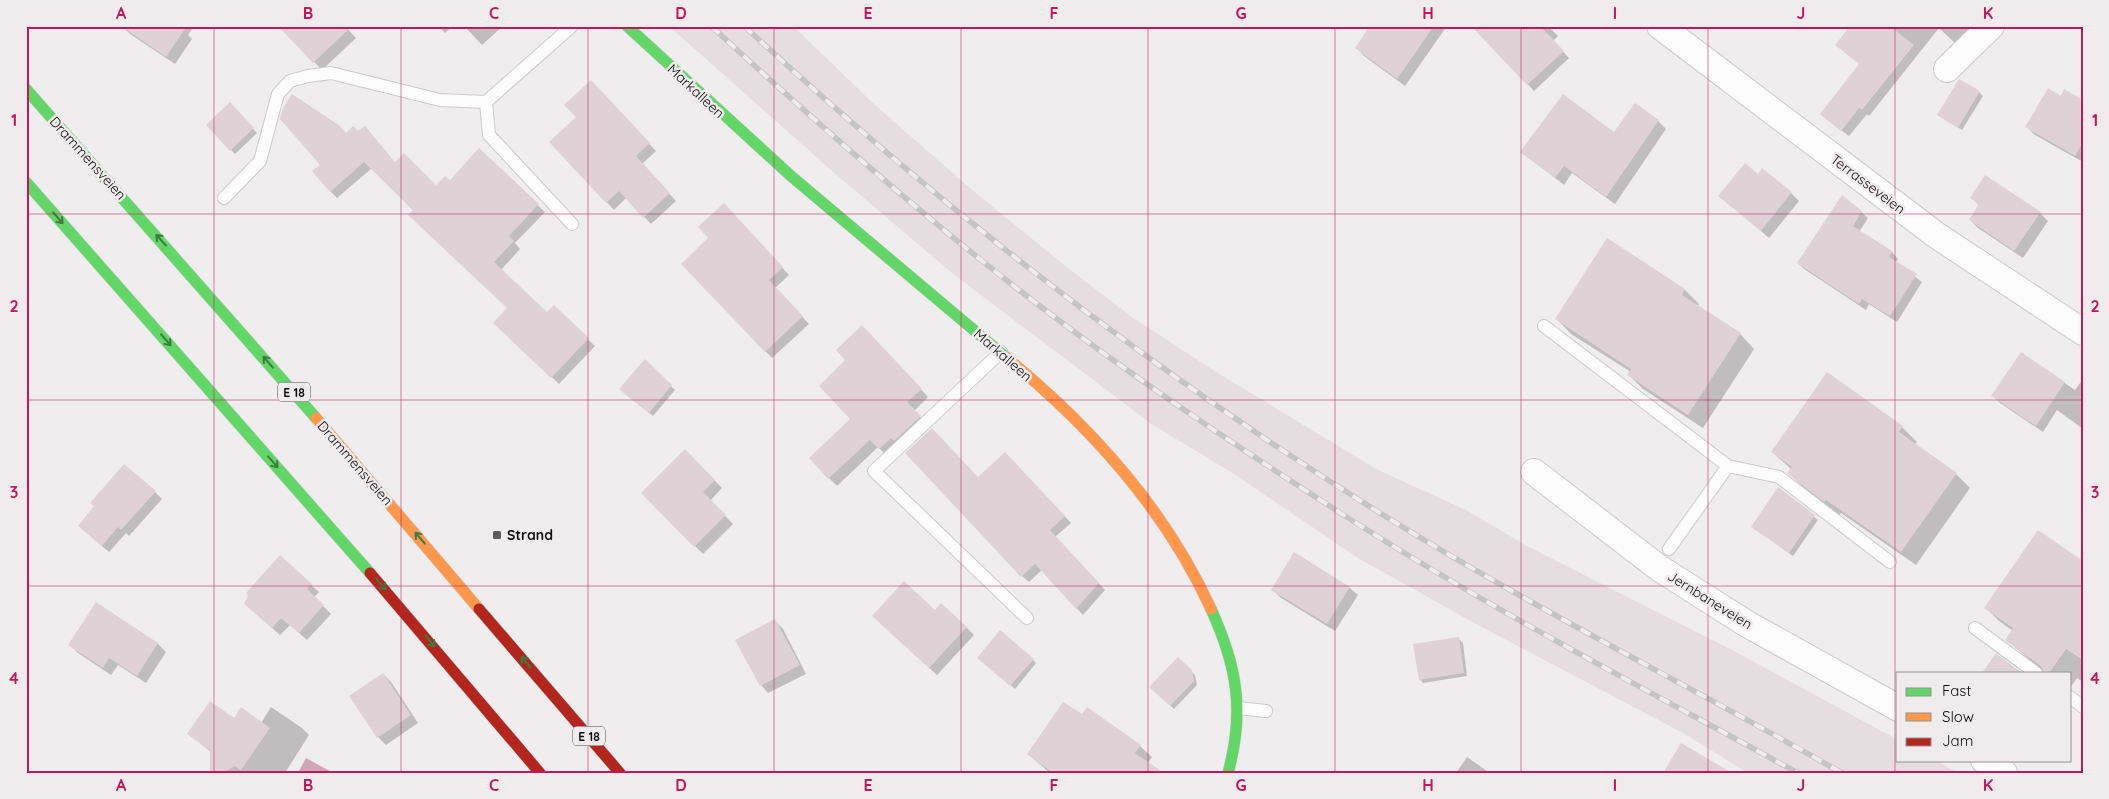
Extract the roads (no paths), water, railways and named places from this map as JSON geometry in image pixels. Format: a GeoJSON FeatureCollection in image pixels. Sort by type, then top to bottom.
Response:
{"type":"FeatureCollection","features":[{"type":"Feature","properties":{"kind":"main road","name":"Markalleen"},"geometry":{"type":"LineString","coordinates":[[627,26],[699,95],[795,180],[1001,352],[1073,416],[1103,448],[1156,514],[1194,576],[1222,633],[1232,662],[1238,708],[1237,736],[1228,773]]}},
{"type":"Feature","properties":{"kind":"main road","name":"Drammensveien"},"geometry":{"type":"LineString","coordinates":[[26,89],[246,337],[620,773]]}},
{"type":"Feature","properties":{"kind":"main road"},"geometry":{"type":"LineString","coordinates":[[26,182],[392,596],[540,773]]}},
{"type":"Feature","properties":{"kind":"street","name":"Terrasseveien"},"geometry":{"type":"LineString","coordinates":[[1660,26],[1929,230],[2083,332]]}},
{"type":"Feature","properties":{"kind":"street"},"geometry":{"type":"LineString","coordinates":[[1947,69],[1991,26]]}},
{"type":"Feature","properties":{"kind":"street","name":"Jernbaneveien"},"geometry":{"type":"LineString","coordinates":[[1534,472],[1659,568],[1747,624],[1896,707]]}},
{"type":"Feature","properties":{"kind":"street"},"geometry":{"type":"LineString","coordinates":[[1987,762],[2004,773]]}},
{"type":"Feature","properties":{"kind":"lane"},"geometry":{"type":"LineString","coordinates":[[224,198],[260,161],[278,94],[290,81],[331,73],[440,100],[486,102],[572,26]]}},
{"type":"Feature","properties":{"kind":"lane"},"geometry":{"type":"LineString","coordinates":[[486,102],[489,135],[572,224]]}},
{"type":"Feature","properties":{"kind":"lane"},"geometry":{"type":"LineString","coordinates":[[1544,326],[1728,466],[1779,477],[1890,562]]}},
{"type":"Feature","properties":{"kind":"lane"},"geometry":{"type":"LineString","coordinates":[[1001,352],[874,472],[1027,618]]}},
{"type":"Feature","properties":{"kind":"lane"},"geometry":{"type":"LineString","coordinates":[[1669,549],[1728,466]]}},
{"type":"Feature","properties":{"kind":"lane"},"geometry":{"type":"LineString","coordinates":[[1975,628],[2035,672]]}},
{"type":"Feature","properties":{"kind":"lane"},"geometry":{"type":"LineString","coordinates":[[2072,699],[2083,707]]}},
{"type":"Feature","properties":{"kind":"lane"},"geometry":{"type":"LineString","coordinates":[[1238,708],[1266,711]]}},
{"type":"Feature","properties":{"kind":"railway"},"geometry":{"type":"LineString","coordinates":[[711,26],[862,161],[979,259],[1059,321],[1183,409],[1407,555],[1573,650],[1798,773]]}},
{"type":"Feature","properties":{"kind":"railway"},"geometry":{"type":"LineString","coordinates":[[744,26],[817,92],[966,218],[1121,338],[1201,395],[1364,503],[1482,574],[1842,773]]}},
{"type":"Feature","properties":{"kind":"place","name":"Strand"},"geometry":{"type":"Point","coordinates":[497,535]}}]}
